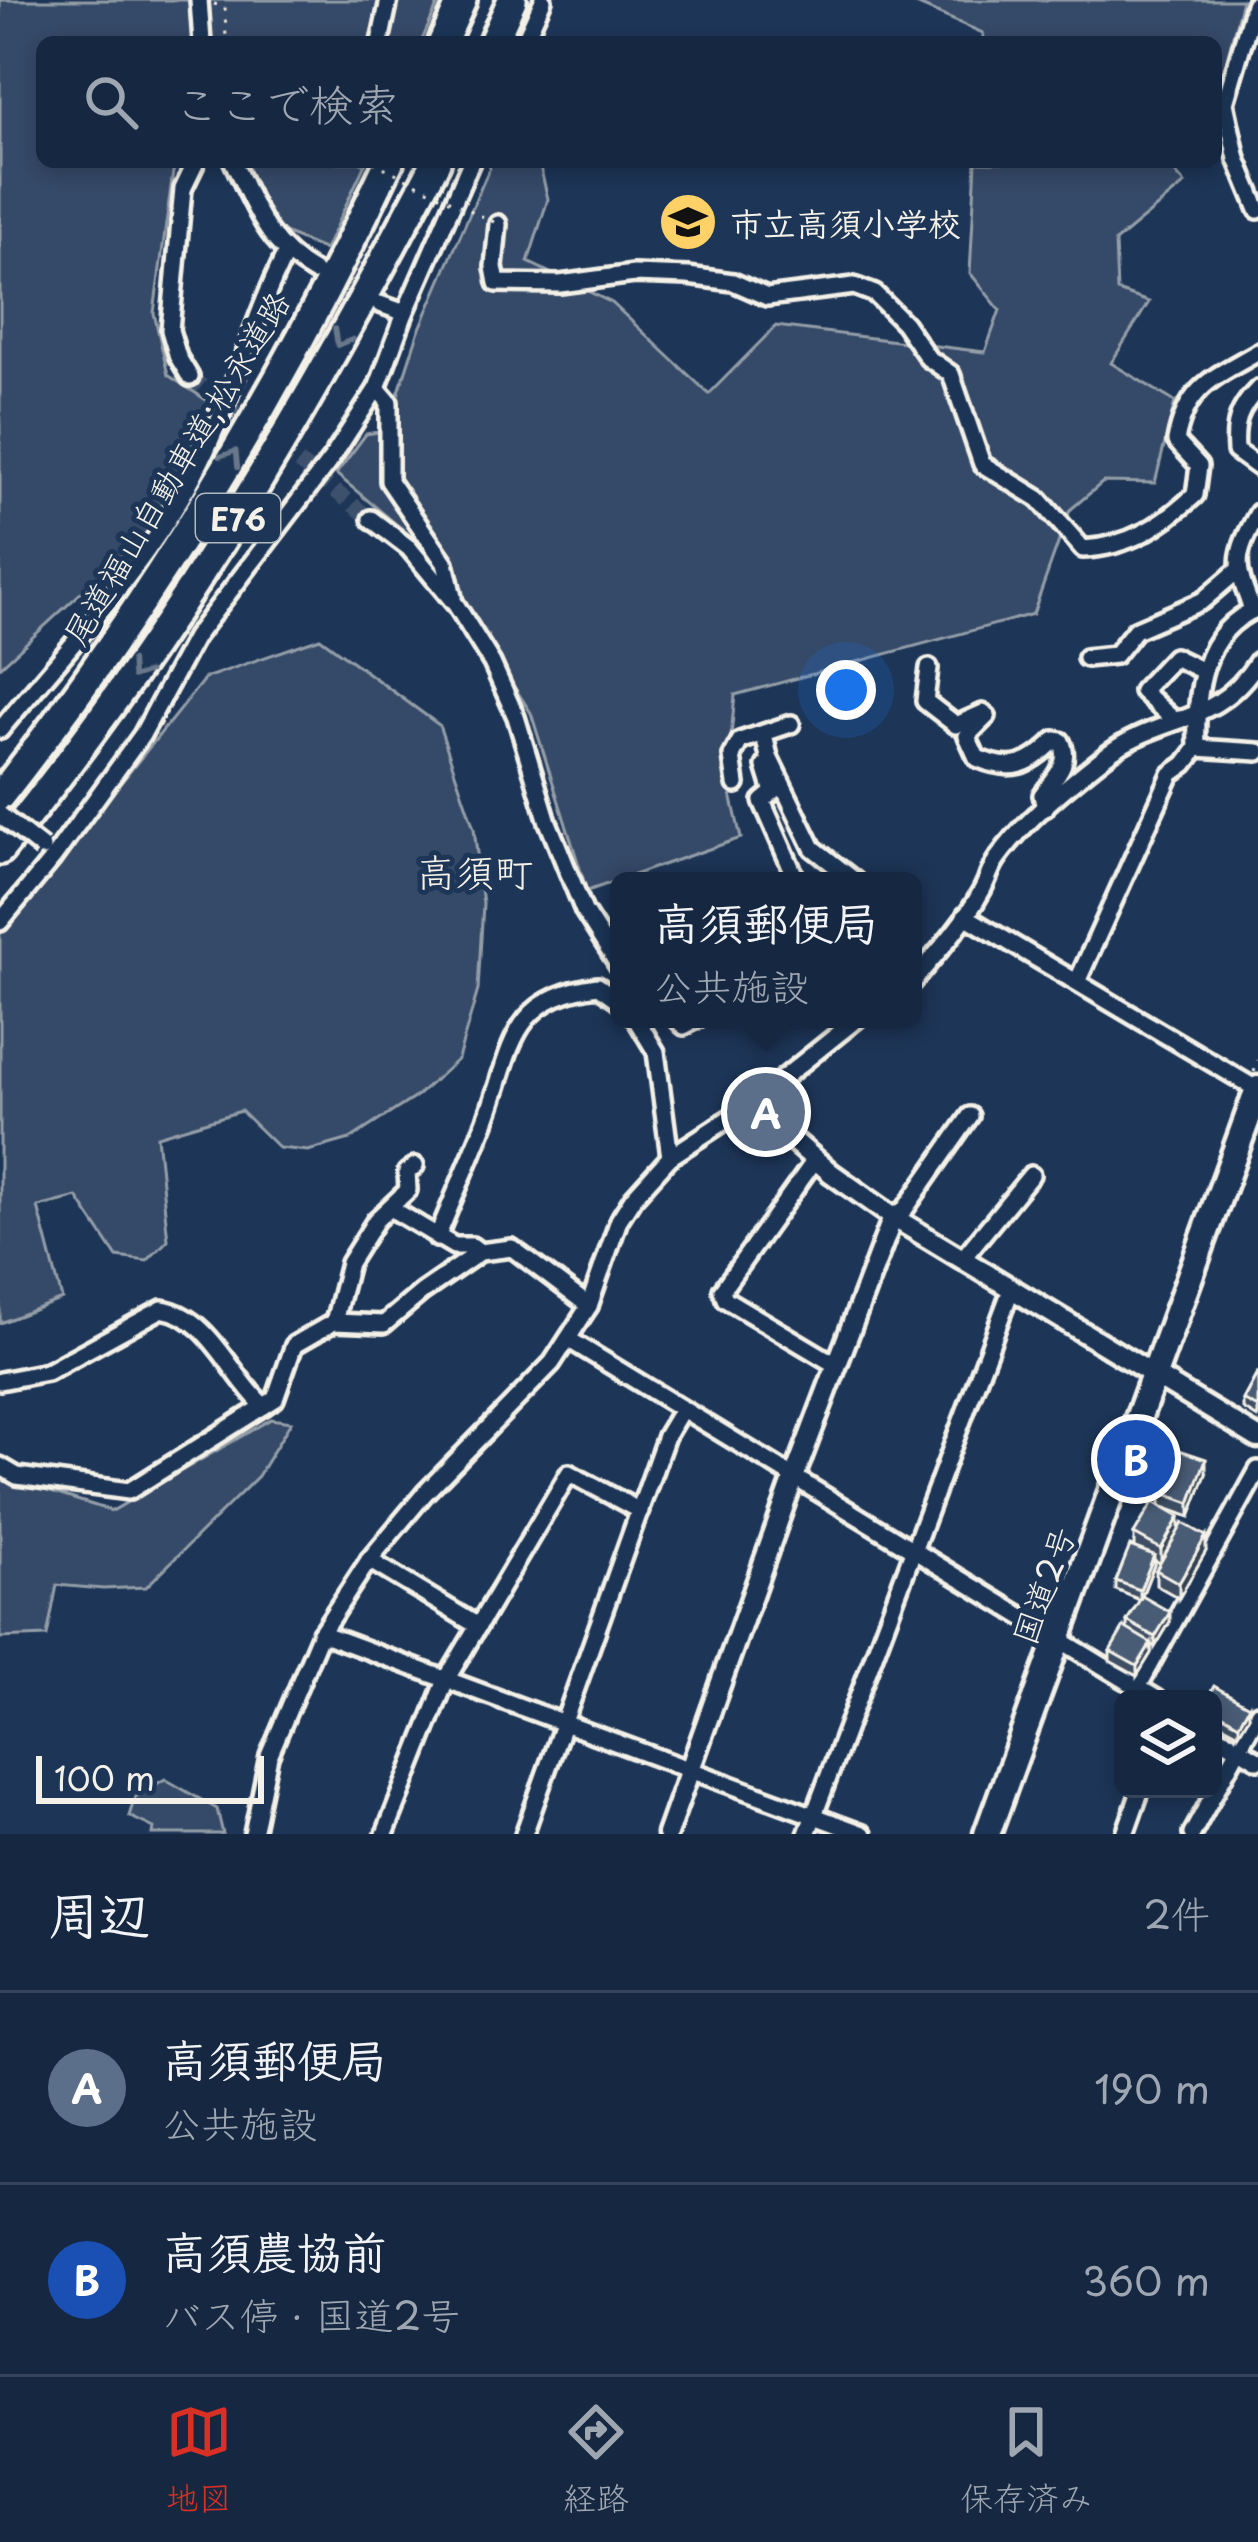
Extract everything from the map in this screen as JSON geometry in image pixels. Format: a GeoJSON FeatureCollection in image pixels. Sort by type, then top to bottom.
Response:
{"type":"FeatureCollection","features":[{"type":"Feature","properties":{"kind":"highway"},"geometry":{"type":"LineString","coordinates":[[446,36],[462,0]]}},
{"type":"Feature","properties":{"kind":"highway"},"geometry":{"type":"LineString","coordinates":[[496,36],[512,0]]}},
{"type":"Feature","properties":{"kind":"highway","name":"尾道福山自動車道;松永道路"},"geometry":{"type":"LineString","coordinates":[[0,796],[92,673],[262,408],[385,168]]}},
{"type":"Feature","properties":{"kind":"highway","name":"E76"},"geometry":{"type":"LineString","coordinates":[[0,850],[122,692],[208,568],[292,429],[433,168]]}},
{"type":"Feature","properties":{"kind":"highway","name":"国道2号"},"geometry":{"type":"LineString","coordinates":[[987,1834],[1258,1089]]}},
{"type":"Feature","properties":{"kind":"street"},"geometry":{"type":"LineString","coordinates":[[200,0],[202,36]]}},
{"type":"Feature","properties":{"kind":"street"},"geometry":{"type":"LineString","coordinates":[[381,36],[389,0]]}},
{"type":"Feature","properties":{"kind":"street"},"geometry":{"type":"LineString","coordinates":[[527,36],[543,0]]}},
{"type":"Feature","properties":{"kind":"street"},"geometry":{"type":"LineString","coordinates":[[1258,2],[1253,5],[1225,103],[1237,160],[1258,210]]}},
{"type":"Feature","properties":{"kind":"street"},"geometry":{"type":"LineString","coordinates":[[190,377],[170,330],[183,189],[193,168]]}},
{"type":"Feature","properties":{"kind":"street"},"geometry":{"type":"LineString","coordinates":[[235,168],[266,230],[285,255],[314,272]]}},
{"type":"Feature","properties":{"kind":"street"},"geometry":{"type":"LineString","coordinates":[[0,922],[142,735],[195,637],[305,496],[377,388],[468,168]]}},
{"type":"Feature","properties":{"kind":"street"},"geometry":{"type":"LineString","coordinates":[[498,224],[497,284],[560,284],[634,274],[733,282],[767,297],[854,286],[874,294],[904,323],[928,358],[951,374],[982,464],[1039,499],[1083,549],[1104,548],[1164,524],[1196,495],[1198,466],[1176,441],[1181,414],[1198,388],[1258,352]]}},
{"type":"Feature","properties":{"kind":"street"},"geometry":{"type":"LineString","coordinates":[[0,730],[172,514],[203,456],[285,255]]}},
{"type":"Feature","properties":{"kind":"street"},"geometry":{"type":"LineString","coordinates":[[380,304],[405,314]]}},
{"type":"Feature","properties":{"kind":"street"},"geometry":{"type":"LineString","coordinates":[[377,388],[389,402],[389,481],[445,563],[455,605]]}},
{"type":"Feature","properties":{"kind":"street"},"geometry":{"type":"LineString","coordinates":[[1258,389],[1243,405],[1234,425],[1236,451],[1258,467]]}},
{"type":"Feature","properties":{"kind":"street"},"geometry":{"type":"LineString","coordinates":[[1077,982],[1171,774],[1197,748],[1203,671],[1223,631],[1255,608],[1237,572],[1243,541],[1258,513]]}},
{"type":"Feature","properties":{"kind":"street"},"geometry":{"type":"LineString","coordinates":[[371,519],[409,548],[455,605],[492,663],[516,717],[548,822],[584,911],[610,952]]}},
{"type":"Feature","properties":{"kind":"street"},"geometry":{"type":"LineString","coordinates":[[1086,658],[1115,655],[1135,630],[1202,601],[1237,572]]}},
{"type":"Feature","properties":{"kind":"street"},"geometry":{"type":"LineString","coordinates":[[1196,717],[1174,720],[1142,691],[1174,657],[1203,671]]}},
{"type":"Feature","properties":{"kind":"street"},"geometry":{"type":"LineString","coordinates":[[922,970],[980,894],[994,863],[1045,808],[1108,753],[1225,700],[1258,661]]}},
{"type":"Feature","properties":{"kind":"street"},"geometry":{"type":"LineString","coordinates":[[928,668],[925,701],[956,725],[983,712],[987,716],[967,736],[977,758],[1012,769],[1026,765],[1061,740],[1067,752],[1064,765],[1042,795],[1045,808]]}},
{"type":"Feature","properties":{"kind":"street"},"geometry":{"type":"LineString","coordinates":[[736,784],[732,756],[740,741],[790,724]]}},
{"type":"Feature","properties":{"kind":"street"},"geometry":{"type":"LineString","coordinates":[[760,736],[813,848],[844,872]]}},
{"type":"Feature","properties":{"kind":"street"},"geometry":{"type":"LineString","coordinates":[[760,736],[773,792],[762,801],[793,872]]}},
{"type":"Feature","properties":{"kind":"street"},"geometry":{"type":"LineString","coordinates":[[1197,748],[1258,752]]}},
{"type":"Feature","properties":{"kind":"street"},"geometry":{"type":"LineString","coordinates":[[0,814],[48,853]]}},
{"type":"Feature","properties":{"kind":"street"},"geometry":{"type":"LineString","coordinates":[[788,861],[813,848]]}},
{"type":"Feature","properties":{"kind":"street"},"geometry":{"type":"LineString","coordinates":[[965,916],[1258,1089]]}},
{"type":"Feature","properties":{"kind":"street"},"geometry":{"type":"LineString","coordinates":[[437,1238],[486,1120],[511,1037],[552,996],[598,986],[610,994]]}},
{"type":"Feature","properties":{"kind":"street"},"geometry":{"type":"LineString","coordinates":[[641,1028],[656,1052],[670,1157]]}},
{"type":"Feature","properties":{"kind":"street"},"geometry":{"type":"LineString","coordinates":[[253,1834],[269,1756],[321,1633],[369,1561],[425,1493],[520,1399],[568,1340],[589,1306],[619,1220],[670,1157],[751,1104],[846,1028]]}},
{"type":"Feature","properties":{"kind":"street"},"geometry":{"type":"LineString","coordinates":[[751,1104],[815,1160],[893,1217],[1258,1438]]}},
{"type":"Feature","properties":{"kind":"street"},"geometry":{"type":"LineString","coordinates":[[667,1834],[893,1217],[905,1209],[970,1116]]}},
{"type":"Feature","properties":{"kind":"street"},"geometry":{"type":"LineString","coordinates":[[815,1160],[722,1290],[725,1299],[836,1366]]}},
{"type":"Feature","properties":{"kind":"street"},"geometry":{"type":"LineString","coordinates":[[334,1322],[349,1263],[376,1220],[392,1210],[408,1190],[406,1172],[415,1166]]}},
{"type":"Feature","properties":{"kind":"street"},"geometry":{"type":"LineString","coordinates":[[963,1258],[1031,1174]]}},
{"type":"Feature","properties":{"kind":"street"},"geometry":{"type":"LineString","coordinates":[[392,1210],[437,1238],[480,1252],[512,1248],[589,1306]]}},
{"type":"Feature","properties":{"kind":"street"},"geometry":{"type":"LineString","coordinates":[[0,1466],[17,1476],[128,1491],[275,1399],[294,1345],[334,1322],[384,1324],[480,1252]]}},
{"type":"Feature","properties":{"kind":"street"},"geometry":{"type":"LineString","coordinates":[[808,1834],[1011,1290]]}},
{"type":"Feature","properties":{"kind":"street"},"geometry":{"type":"LineString","coordinates":[[0,1382],[46,1372],[162,1309],[213,1340],[265,1406]]}},
{"type":"Feature","properties":{"kind":"street"},"geometry":{"type":"LineString","coordinates":[[568,1340],[1143,1690]]}},
{"type":"Feature","properties":{"kind":"street"},"geometry":{"type":"LineString","coordinates":[[524,1834],[666,1436],[680,1411]]}},
{"type":"Feature","properties":{"kind":"street"},"geometry":{"type":"LineString","coordinates":[[1138,1687],[1258,1470]]}},
{"type":"Feature","properties":{"kind":"street"},"geometry":{"type":"LineString","coordinates":[[386,1834],[446,1680],[569,1474],[640,1511]]}},
{"type":"Feature","properties":{"kind":"street"},"geometry":{"type":"LineString","coordinates":[[369,1561],[478,1626]]}},
{"type":"Feature","properties":{"kind":"street"},"geometry":{"type":"LineString","coordinates":[[321,1633],[863,1834]]}},
{"type":"Feature","properties":{"kind":"street"},"geometry":{"type":"LineString","coordinates":[[1192,1834],[1258,1713]]}},
{"type":"Feature","properties":{"kind":"street"},"geometry":{"type":"LineString","coordinates":[[1222,1738],[1258,1760]]}},
{"type":"Feature","properties":{"kind":"street"},"geometry":{"type":"LineString","coordinates":[[1125,1834],[1138,1798]]}},
{"type":"Feature","properties":{"kind":"path"},"geometry":{"type":"LineString","coordinates":[[200,0],[225,7],[226,36]]}},
{"type":"Feature","properties":{"kind":"path"},"geometry":{"type":"LineString","coordinates":[[385,168],[498,224]]}},
{"type":"Feature","properties":{"kind":"shaded area"},"geometry":{"type":"Polygon","coordinates":[[[0,0],[440,0],[424,36],[36,36],[36,168],[175,168],[154,313],[168,375],[214,405],[147,532],[0,667],[0,0]]]}},
{"type":"Feature","properties":{"kind":"shaded area"},"geometry":{"type":"Polygon","coordinates":[[[907,0],[1242,0],[1222,78],[1222,36],[983,33],[907,0]]]}},
{"type":"Feature","properties":{"kind":"shaded area"},"geometry":{"type":"Polygon","coordinates":[[[248,168],[363,168],[325,250],[277,230],[248,168]]]}},
{"type":"Feature","properties":{"kind":"shaded area"},"geometry":{"type":"Polygon","coordinates":[[[489,168],[540,168],[548,199],[528,262],[612,303],[709,394],[776,326],[985,352],[1000,310],[970,273],[976,168],[1171,168],[1185,184],[1115,242],[1117,291],[1149,302],[1111,363],[1175,402],[1155,483],[1103,482],[1070,510],[1033,614],[735,695],[727,777],[741,838],[642,872],[610,872],[610,883],[587,891],[531,713],[461,605],[407,533],[336,474],[366,434],[398,429],[396,401],[418,333],[489,168]]]}},
{"type":"Feature","properties":{"kind":"shaded area"},"geometry":{"type":"Polygon","coordinates":[[[320,638],[439,725],[474,828],[483,904],[478,990],[458,1059],[417,1096],[350,1139],[308,1151],[279,1148],[241,1111],[157,1136],[168,1240],[147,1261],[117,1257],[77,1197],[38,1207],[62,1299],[0,1323],[0,933],[205,678],[320,638]]]}},
{"type":"Feature","properties":{"kind":"shaded area"},"geometry":{"type":"Polygon","coordinates":[[[271,1419],[291,1422],[258,1476],[146,1587],[57,1585],[47,1636],[0,1638],[0,1476],[112,1511],[271,1419]]]}},
{"type":"Feature","properties":{"kind":"shaded area"},"geometry":{"type":"Polygon","coordinates":[[[165,1779],[217,1809],[223,1834],[153,1834],[154,1828],[129,1816],[135,1797],[165,1779]]]}},
{"type":"Feature","properties":{"kind":"building"},"geometry":{"type":"Polygon","coordinates":[[[1258,1372],[1258,1408],[1243,1400],[1258,1372]]]}},
{"type":"Feature","properties":{"kind":"building"},"geometry":{"type":"Polygon","coordinates":[[[1176,1449],[1206,1459],[1190,1503],[1160,1492],[1176,1449]]]}},
{"type":"Feature","properties":{"kind":"building"},"geometry":{"type":"Polygon","coordinates":[[[1153,1502],[1179,1517],[1161,1549],[1134,1534],[1153,1502]]]}},
{"type":"Feature","properties":{"kind":"building"},"geometry":{"type":"Polygon","coordinates":[[[1183,1523],[1206,1536],[1179,1583],[1156,1570],[1183,1523]]]}},
{"type":"Feature","properties":{"kind":"building"},"geometry":{"type":"Polygon","coordinates":[[[1130,1546],[1154,1555],[1140,1590],[1116,1581],[1130,1546]]]}},
{"type":"Feature","properties":{"kind":"building"},"geometry":{"type":"Polygon","coordinates":[[[1142,1596],[1170,1612],[1155,1637],[1127,1621],[1142,1596]]]}},
{"type":"Feature","properties":{"kind":"building"},"geometry":{"type":"Polygon","coordinates":[[[1124,1627],[1151,1643],[1137,1666],[1110,1651],[1124,1627]]]}},
{"type":"Feature","properties":{"kind":"building"},"geometry":{"type":"Polygon","coordinates":[[[1222,1691],[1249,1706],[1239,1724],[1222,1714],[1222,1691]]]}},
{"type":"Feature","properties":{"kind":"tunnel"},"geometry":{"type":"LineString","coordinates":[[190,377],[371,519]]}},
{"type":"Feature","properties":{"kind":"place","name":"市立高須小学校"},"geometry":{"type":"Point","coordinates":[688,222]}},
{"type":"Feature","properties":{"kind":"place","name":"高須郵便局"},"geometry":{"type":"Point","coordinates":[766,1112]}},
{"type":"Feature","properties":{"kind":"place","name":"高須農協前"},"geometry":{"type":"Point","coordinates":[1136,1459]}},
{"type":"Feature","properties":{"kind":"district","name":"高須町"},"geometry":{"type":"Point","coordinates":[475,870]}}]}
